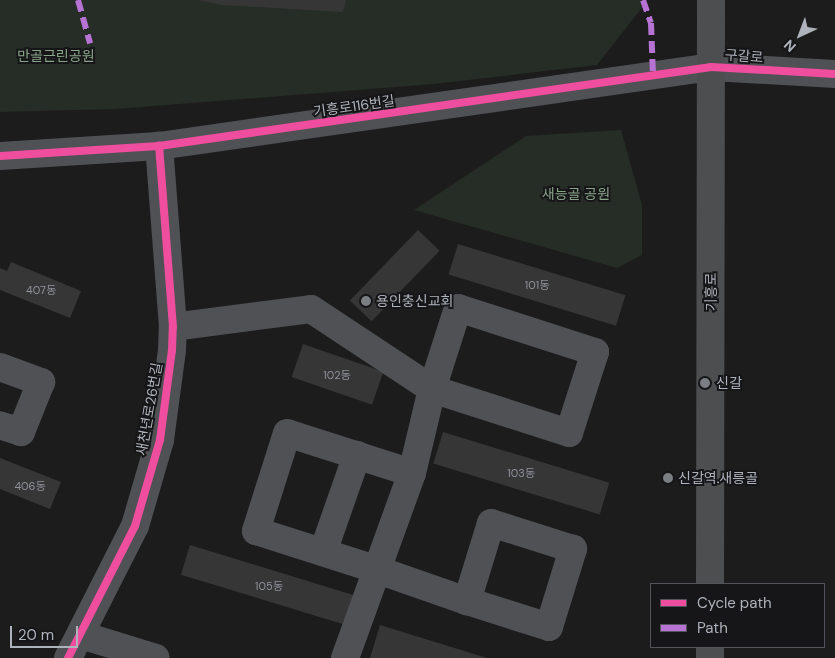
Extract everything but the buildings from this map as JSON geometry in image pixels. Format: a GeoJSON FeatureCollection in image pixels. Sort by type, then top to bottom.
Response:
{"type":"FeatureCollection","features":[{"type":"Feature","properties":{"kind":"main road","name":"기흥로"},"geometry":{"type":"LineString","coordinates":[[710,583],[711,0]]}},
{"type":"Feature","properties":{"kind":"street","name":"구갈로"},"geometry":{"type":"LineString","coordinates":[[711,67],[835,74]]}},
{"type":"Feature","properties":{"kind":"street","name":"기흥로116번길"},"geometry":{"type":"LineString","coordinates":[[0,156],[160,146],[711,67]]}},
{"type":"Feature","properties":{"kind":"street","name":"새천년로26번길"},"geometry":{"type":"LineString","coordinates":[[75,647],[135,526],[160,440],[172,350],[173,327],[160,146]]}},
{"type":"Feature","properties":{"kind":"street"},"geometry":{"type":"LineString","coordinates":[[173,327],[311,309],[432,388],[569,433],[595,352],[458,308],[432,388],[412,473],[345,658]]}},
{"type":"Feature","properties":{"kind":"street"},"geometry":{"type":"LineString","coordinates":[[0,367],[41,382],[21,432],[0,425]]}},
{"type":"Feature","properties":{"kind":"street"},"geometry":{"type":"LineString","coordinates":[[412,473],[287,433],[256,531],[467,601]]}},
{"type":"Feature","properties":{"kind":"street"},"geometry":{"type":"LineString","coordinates":[[323,552],[357,455]]}},
{"type":"Feature","properties":{"kind":"street"},"geometry":{"type":"LineString","coordinates":[[75,647],[156,658]]}},
{"type":"Feature","properties":{"kind":"green space","name":"만골근린공원"},"geometry":{"type":"Polygon","coordinates":[[[0,0],[644,0],[644,5],[597,65],[434,84],[116,109],[0,112],[0,0]]]}},
{"type":"Feature","properties":{"kind":"green space","name":"새능골 공원"},"geometry":{"type":"Polygon","coordinates":[[[621,130],[642,205],[642,255],[617,268],[414,210],[526,136],[621,130]]]}},
{"type":"Feature","properties":{"kind":"marked path"},"geometry":{"type":"LineString","coordinates":[[78,0],[90,43]]}},
{"type":"Feature","properties":{"kind":"marked path"},"geometry":{"type":"LineString","coordinates":[[643,0],[651,23],[653,75]]}},
{"type":"Feature","properties":{"kind":"cycle path"},"geometry":{"type":"LineString","coordinates":[[0,156],[159,146],[711,67],[835,74]]}},
{"type":"Feature","properties":{"kind":"cycle path"},"geometry":{"type":"LineString","coordinates":[[68,658],[135,526],[160,440],[172,350],[173,327],[159,146]]}},
{"type":"Feature","properties":{"kind":"place","name":"용인충신교회"},"geometry":{"type":"Point","coordinates":[366,301]}},
{"type":"Feature","properties":{"kind":"place","name":"신갈"},"geometry":{"type":"Point","coordinates":[705,383]}},
{"type":"Feature","properties":{"kind":"place","name":"신갈역.새릉골"},"geometry":{"type":"Point","coordinates":[668,478]}}]}
